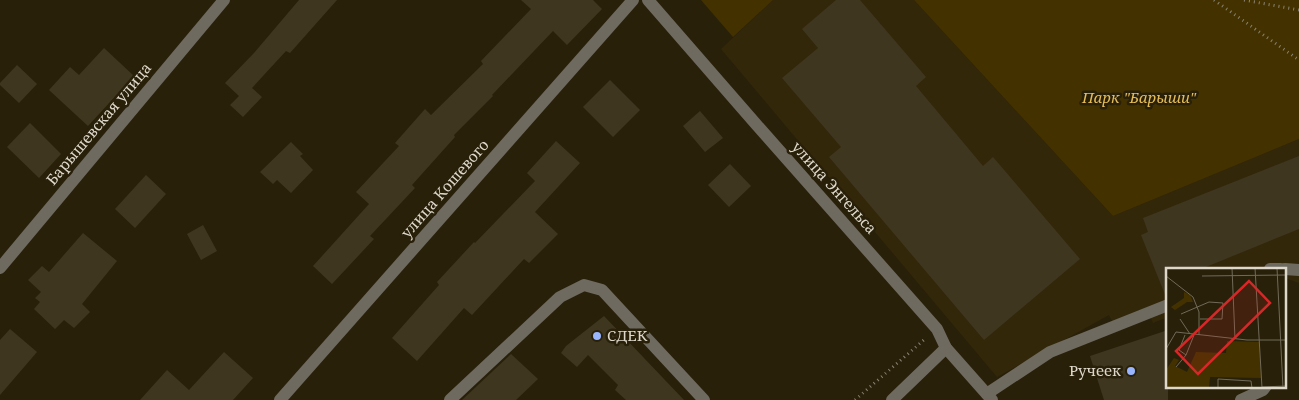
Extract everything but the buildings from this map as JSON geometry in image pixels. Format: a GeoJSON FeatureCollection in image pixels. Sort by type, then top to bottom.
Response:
{"type":"FeatureCollection","features":[{"type":"Feature","properties":{"kind":"street","name":"Барышевская улица"},"geometry":{"type":"LineString","coordinates":[[0,268],[224,0]]}},
{"type":"Feature","properties":{"kind":"street","name":"улица Кошевого"},"geometry":{"type":"LineString","coordinates":[[280,400],[633,0]]}},
{"type":"Feature","properties":{"kind":"street","name":"улица Энгельса"},"geometry":{"type":"LineString","coordinates":[[648,0],[754,123],[937,329],[946,348],[990,397]]}},
{"type":"Feature","properties":{"kind":"street"},"geometry":{"type":"LineString","coordinates":[[1286,269],[1299,270]]}},
{"type":"Feature","properties":{"kind":"street"},"geometry":{"type":"LineString","coordinates":[[450,400],[560,297],[584,285],[602,290],[704,400]]}},
{"type":"Feature","properties":{"kind":"street"},"geometry":{"type":"LineString","coordinates":[[990,397],[1050,352],[1166,307]]}},
{"type":"Feature","properties":{"kind":"street"},"geometry":{"type":"LineString","coordinates":[[892,400],[946,348]]}},
{"type":"Feature","properties":{"kind":"street"},"geometry":{"type":"LineString","coordinates":[[1241,400],[1264,388]]}},
{"type":"Feature","properties":{"kind":"path"},"geometry":{"type":"LineString","coordinates":[[1214,0],[1299,60]]}},
{"type":"Feature","properties":{"kind":"path"},"geometry":{"type":"LineString","coordinates":[[1244,0],[1299,10]]}},
{"type":"Feature","properties":{"kind":"path"},"geometry":{"type":"LineString","coordinates":[[855,400],[937,329]]}},
{"type":"Feature","properties":{"kind":"shaded area"},"geometry":{"type":"Polygon","coordinates":[[[773,0],[914,0],[1113,216],[1299,139],[1299,283],[1286,278],[1286,268],[1166,268],[1166,318],[1153,323],[1150,316],[1116,329],[1109,315],[997,377],[721,49],[773,0]]]}},
{"type":"Feature","properties":{"kind":"green space"},"geometry":{"type":"Polygon","coordinates":[[[701,0],[773,0],[733,37],[701,0]]]}},
{"type":"Feature","properties":{"kind":"green space","name":"Парк \"Барыши\""},"geometry":{"type":"Polygon","coordinates":[[[914,0],[1299,0],[1299,139],[1113,216],[914,0]]]}},
{"type":"Feature","properties":{"kind":"place","name":"СДЕК"},"geometry":{"type":"Point","coordinates":[597,336]}},
{"type":"Feature","properties":{"kind":"place","name":"Ручеек"},"geometry":{"type":"Point","coordinates":[1131,371]}}]}
